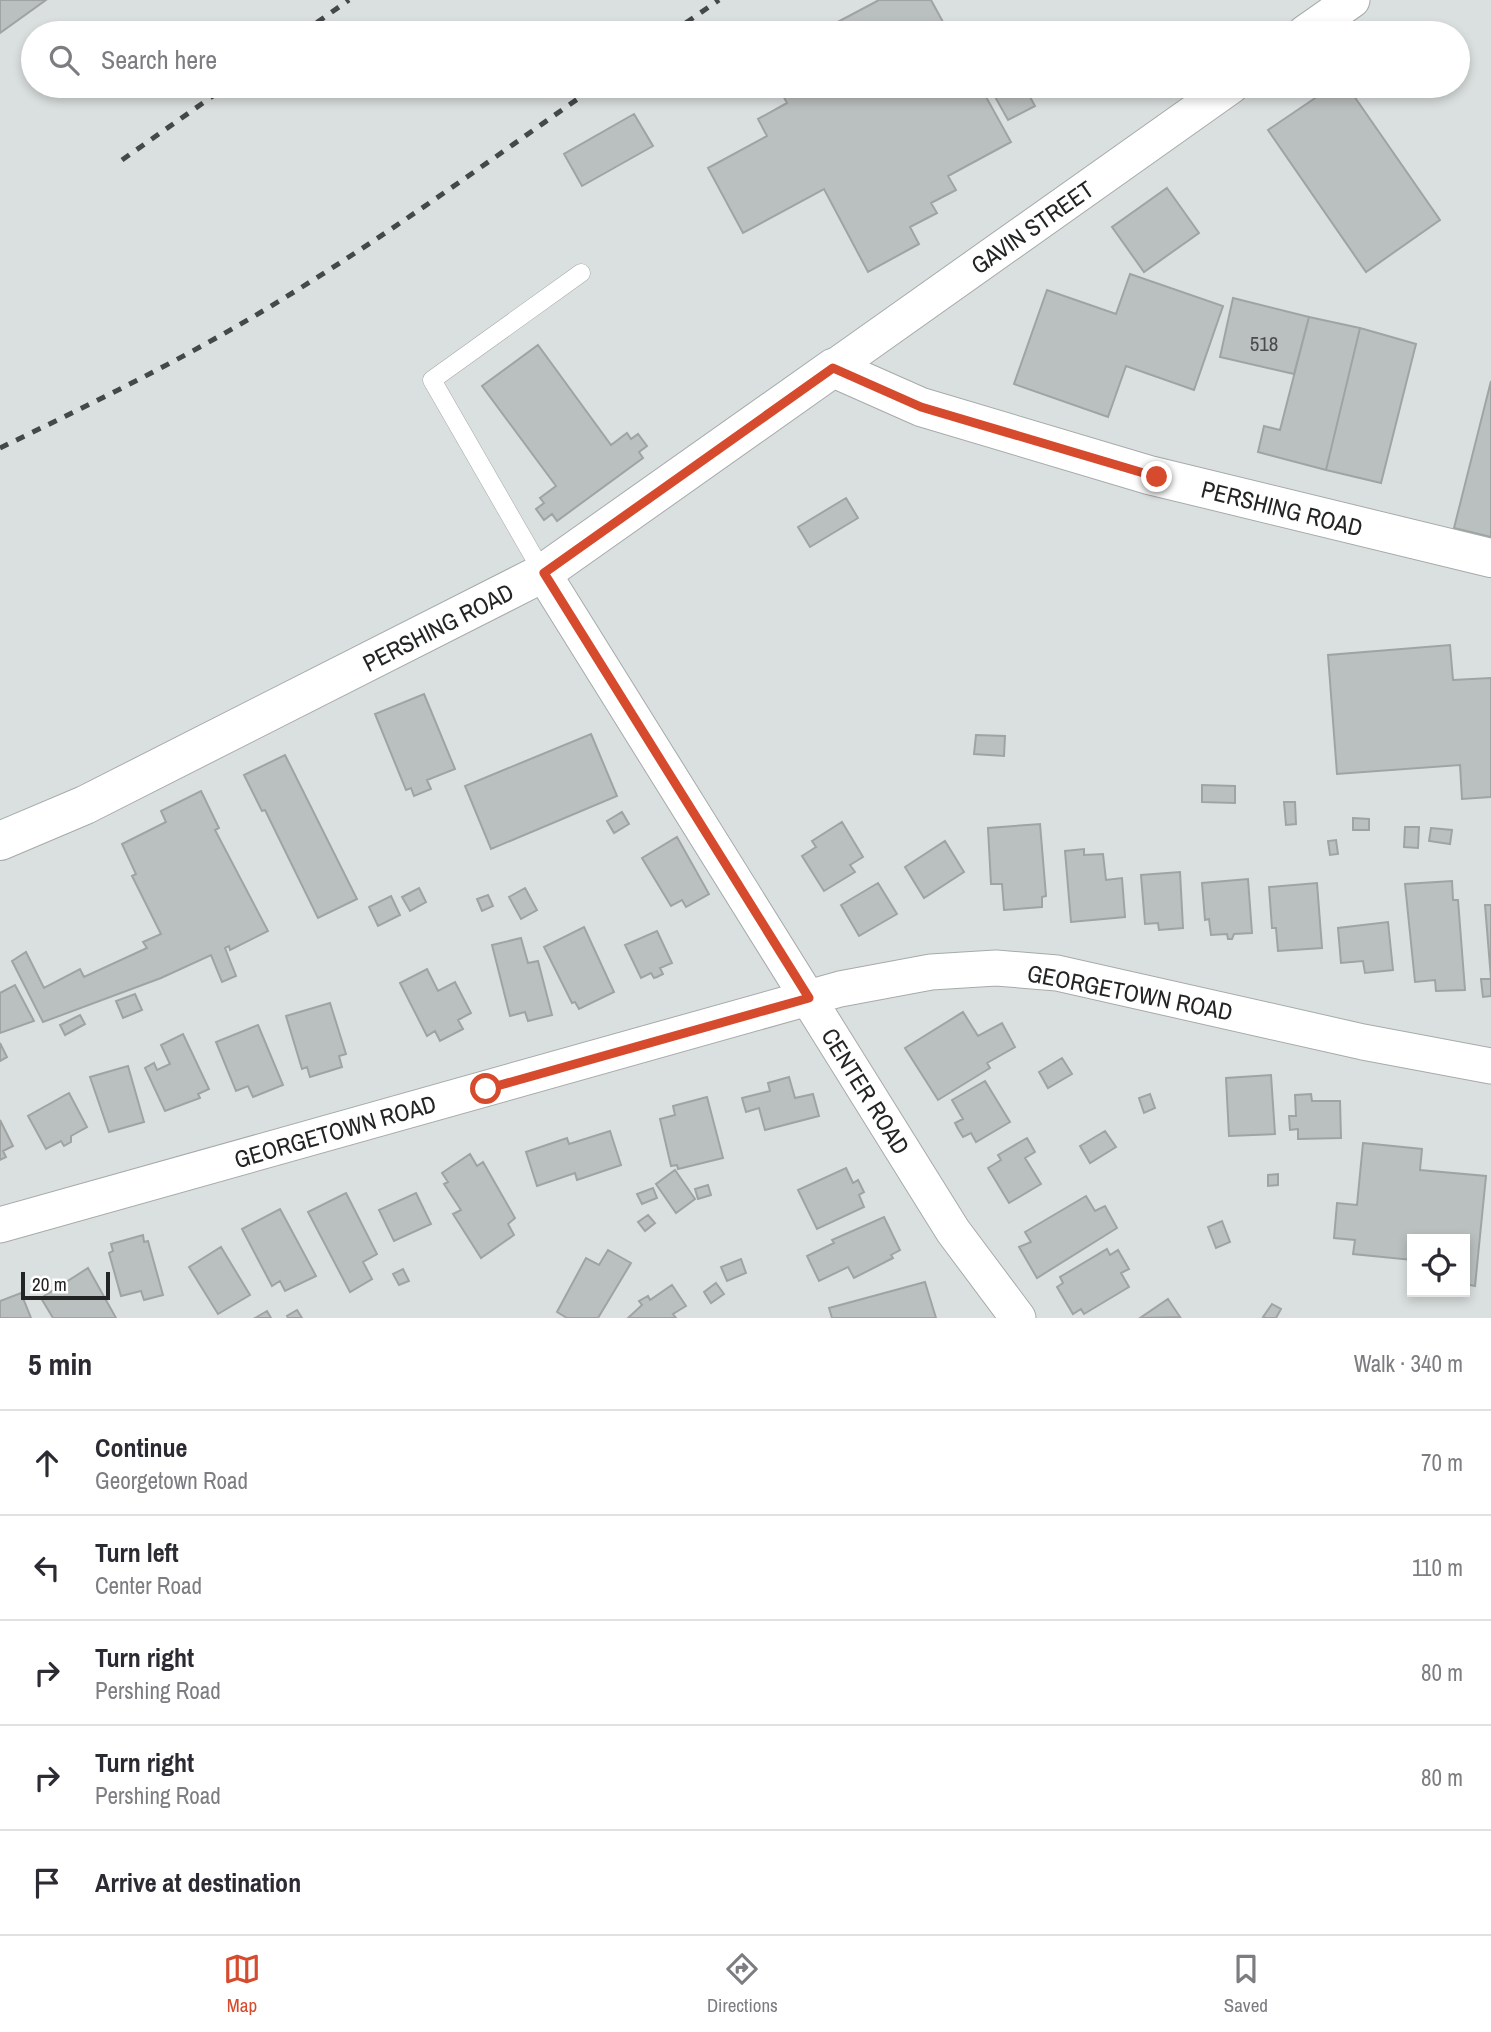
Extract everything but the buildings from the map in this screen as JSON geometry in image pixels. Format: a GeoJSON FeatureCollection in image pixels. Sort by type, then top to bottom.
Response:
{"type":"FeatureCollection","features":[{"type":"Feature","properties":{"kind":"street"},"geometry":{"type":"LineString","coordinates":[[1322,21],[1352,0]]}},
{"type":"Feature","properties":{"kind":"street","name":"GAVIN STREET"},"geometry":{"type":"LineString","coordinates":[[833,368],[1214,98]]}},
{"type":"Feature","properties":{"kind":"street","name":"PERSHING ROAD"},"geometry":{"type":"LineString","coordinates":[[0,841],[85,805],[544,573],[833,368],[921,407],[1149,475],[1491,558]]}},
{"type":"Feature","properties":{"kind":"street","name":"CENTER ROAD"},"geometry":{"type":"LineString","coordinates":[[544,573],[953,1231],[1018,1318]]}},
{"type":"Feature","properties":{"kind":"street","name":"GEORGETOWN ROAD"},"geometry":{"type":"LineString","coordinates":[[0,1226],[850,986],[931,972],[996,968],[1057,973],[1363,1042],[1491,1066]]}},
{"type":"Feature","properties":{"kind":"lane"},"geometry":{"type":"LineString","coordinates":[[544,573],[432,380],[581,273]]}},
{"type":"Feature","properties":{"kind":"railway"},"geometry":{"type":"LineString","coordinates":[[319,21],[349,0]]}},
{"type":"Feature","properties":{"kind":"railway"},"geometry":{"type":"LineString","coordinates":[[688,21],[719,0]]}},
{"type":"Feature","properties":{"kind":"railway"},"geometry":{"type":"LineString","coordinates":[[122,160],[210,98]]}},
{"type":"Feature","properties":{"kind":"railway"},"geometry":{"type":"LineString","coordinates":[[0,448],[107,396],[247,321],[401,223],[579,98]]}},
{"type":"Feature","properties":{"kind":"route"},"geometry":{"type":"LineString","coordinates":[[486,1089],[809,998],[544,573],[833,368],[921,407],[1157,477]]}}]}
